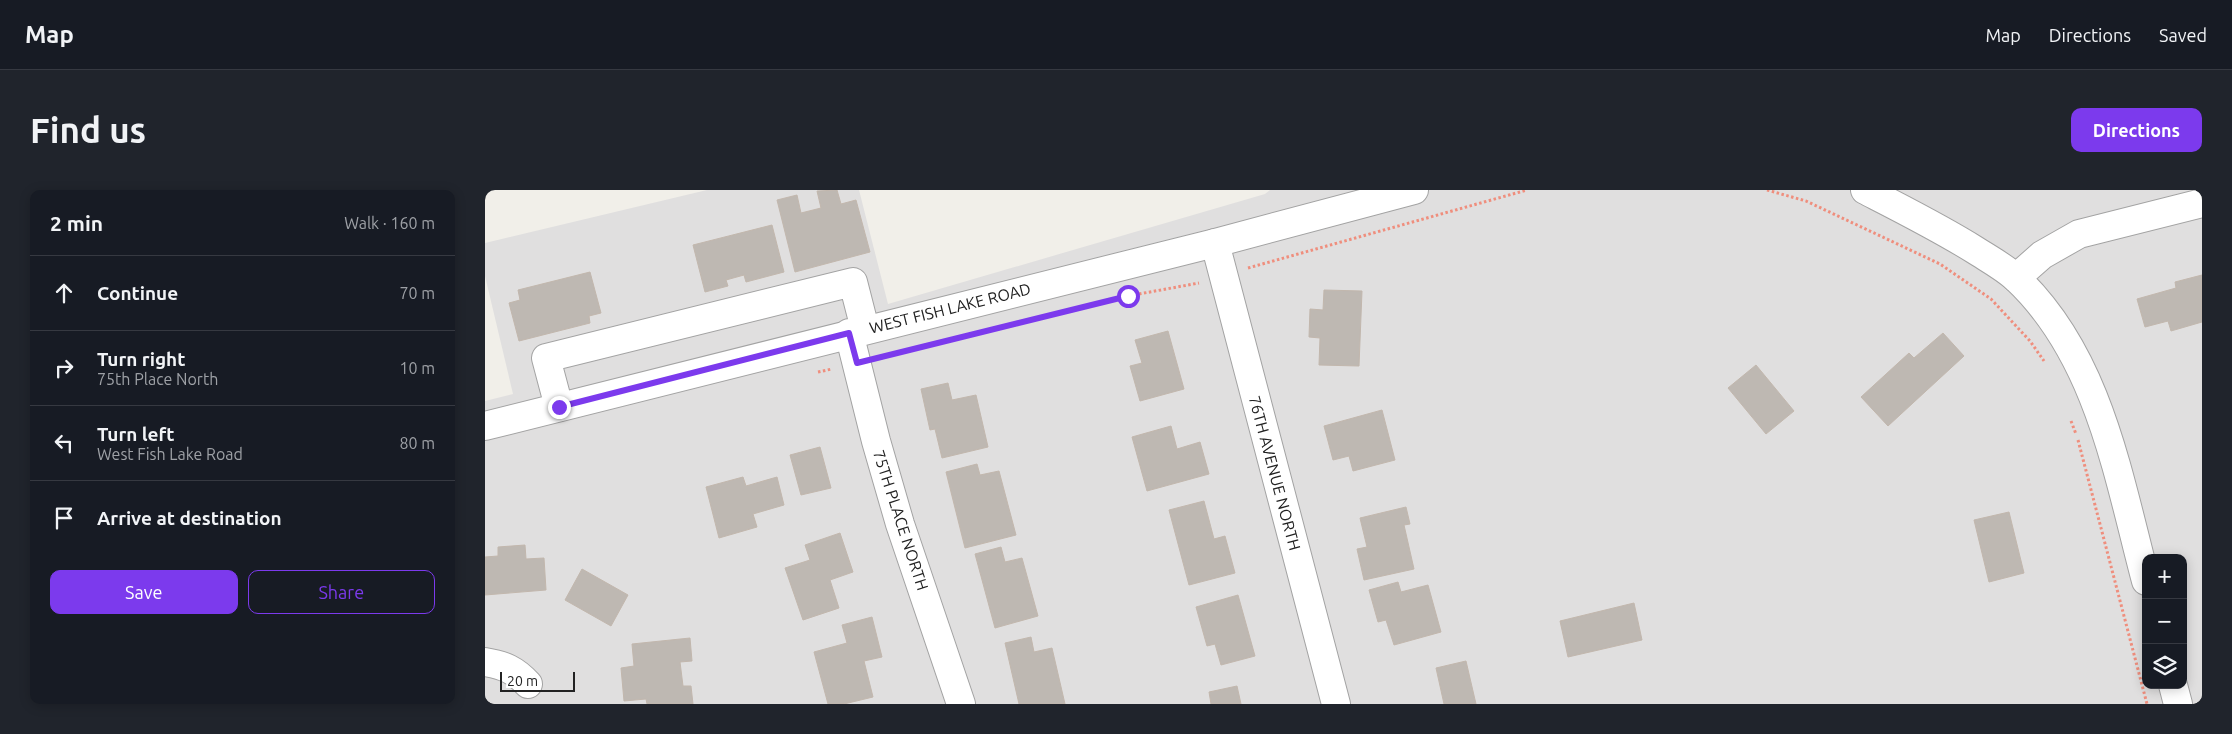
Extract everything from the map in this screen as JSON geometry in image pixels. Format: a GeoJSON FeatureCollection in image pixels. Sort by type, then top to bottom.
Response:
{"type":"FeatureCollection","features":[{"type":"Feature","properties":{"kind":"street","name":"WEST FISH LAKE ROAD"},"geometry":{"type":"LineString","coordinates":[[485,426],[857,331],[1215,243],[1414,190]]}},
{"type":"Feature","properties":{"kind":"street"},"geometry":{"type":"LineString","coordinates":[[1865,190],[1948,233],[2016,278],[2053,322],[2082,371],[2105,427],[2142,566]]}},
{"type":"Feature","properties":{"kind":"street"},"geometry":{"type":"LineString","coordinates":[[2016,278],[2042,255],[2079,234],[2202,203]]}},
{"type":"Feature","properties":{"kind":"street","name":"76TH AVENUE NORTH"},"geometry":{"type":"LineString","coordinates":[[1215,243],[1336,704]]}},
{"type":"Feature","properties":{"kind":"street","name":"75TH PLACE NORTH"},"geometry":{"type":"LineString","coordinates":[[559,407],[547,358],[853,282],[857,331],[857,363],[900,524],[961,704]]}},
{"type":"Feature","properties":{"kind":"street"},"geometry":{"type":"LineString","coordinates":[[485,662],[502,665],[517,673],[528,684]]}},
{"type":"Feature","properties":{"kind":"street"},"geometry":{"type":"LineString","coordinates":[[2174,689],[2179,704]]}},
{"type":"Feature","properties":{"kind":"path"},"geometry":{"type":"LineString","coordinates":[[958,337],[1128,296],[1205,282],[1527,190]]}},
{"type":"Feature","properties":{"kind":"path"},"geometry":{"type":"LineString","coordinates":[[1767,190],[1806,201],[1940,264],[1991,299],[2030,341],[2047,364]]}},
{"type":"Feature","properties":{"kind":"path"},"geometry":{"type":"LineString","coordinates":[[811,374],[857,363]]}},
{"type":"Feature","properties":{"kind":"path"},"geometry":{"type":"LineString","coordinates":[[2068,413],[2078,438],[2147,704]]}},
{"type":"Feature","properties":{"kind":"shaded area"},"geometry":{"type":"Polygon","coordinates":[[[707,190],[859,190],[888,304],[1265,194],[1270,190],[2202,190],[2202,704],[485,704],[485,401],[513,394],[485,276],[485,243],[707,190]]]}},
{"type":"Feature","properties":{"kind":"building"},"geometry":{"type":"Polygon","coordinates":[[[837,190],[841,204],[856,200],[870,252],[795,272],[777,200],[797,195],[801,213],[821,208],[817,191],[837,190]]]}},
{"type":"Feature","properties":{"kind":"building"},"geometry":{"type":"Polygon","coordinates":[[[772,225],[784,272],[746,282],[744,275],[726,280],[728,286],[705,292],[693,245],[772,225]]]}},
{"type":"Feature","properties":{"kind":"building"},"geometry":{"type":"Polygon","coordinates":[[[590,272],[601,313],[589,316],[590,323],[519,341],[509,303],[520,300],[518,290],[590,272]]]}},
{"type":"Feature","properties":{"kind":"building"},"geometry":{"type":"Polygon","coordinates":[[[2202,275],[2202,322],[2171,331],[2168,321],[2145,327],[2137,299],[2176,288],[2175,282],[2202,275]]]}},
{"type":"Feature","properties":{"kind":"building"},"geometry":{"type":"Polygon","coordinates":[[[1324,290],[1362,291],[1359,366],[1319,365],[1320,338],[1309,337],[1310,309],[1323,310],[1324,290]]]}},
{"type":"Feature","properties":{"kind":"building"},"geometry":{"type":"Polygon","coordinates":[[[1168,331],[1184,389],[1140,401],[1130,366],[1142,363],[1135,340],[1168,331]]]}},
{"type":"Feature","properties":{"kind":"building"},"geometry":{"type":"Polygon","coordinates":[[[1943,333],[1964,356],[1888,426],[1861,397],[1909,353],[1914,358],[1943,333]]]}},
{"type":"Feature","properties":{"kind":"building"},"geometry":{"type":"Polygon","coordinates":[[[1756,365],[1794,411],[1766,434],[1728,388],[1756,365]]]}},
{"type":"Feature","properties":{"kind":"building"},"geometry":{"type":"Polygon","coordinates":[[[948,383],[952,400],[976,395],[988,447],[942,458],[935,429],[930,430],[921,389],[948,383]]]}},
{"type":"Feature","properties":{"kind":"building"},"geometry":{"type":"Polygon","coordinates":[[[1382,410],[1395,460],[1353,471],[1349,456],[1333,460],[1324,426],[1382,410]]]}},
{"type":"Feature","properties":{"kind":"building"},"geometry":{"type":"Polygon","coordinates":[[[1171,426],[1177,449],[1200,442],[1209,474],[1147,491],[1132,437],[1171,426]]]}},
{"type":"Feature","properties":{"kind":"building"},"geometry":{"type":"Polygon","coordinates":[[[820,447],[831,488],[801,495],[790,455],[820,447]]]}},
{"type":"Feature","properties":{"kind":"building"},"geometry":{"type":"Polygon","coordinates":[[[977,464],[980,475],[999,471],[1016,535],[965,548],[946,472],[977,464]]]}},
{"type":"Feature","properties":{"kind":"building"},"geometry":{"type":"Polygon","coordinates":[[[743,477],[746,486],[777,477],[784,505],[753,514],[757,527],[719,538],[706,487],[743,477]]]}},
{"type":"Feature","properties":{"kind":"building"},"geometry":{"type":"Polygon","coordinates":[[[1204,501],[1214,539],[1225,536],[1235,573],[1189,585],[1169,510],[1204,501]]]}},
{"type":"Feature","properties":{"kind":"building"},"geometry":{"type":"Polygon","coordinates":[[[1406,507],[1410,524],[1404,525],[1414,569],[1364,580],[1357,549],[1367,547],[1360,518],[1406,507]]]}},
{"type":"Feature","properties":{"kind":"building"},"geometry":{"type":"Polygon","coordinates":[[[2009,512],[2024,573],[1989,582],[1974,520],[2009,512]]]}},
{"type":"Feature","properties":{"kind":"building"},"geometry":{"type":"Polygon","coordinates":[[[840,533],[853,572],[830,580],[839,608],[803,620],[785,568],[810,560],[805,545],[840,533]]]}},
{"type":"Feature","properties":{"kind":"building"},"geometry":{"type":"Polygon","coordinates":[[[525,545],[526,559],[544,558],[546,590],[485,595],[485,557],[498,556],[498,547],[525,545]]]}},
{"type":"Feature","properties":{"kind":"building"},"geometry":{"type":"Polygon","coordinates":[[[1001,547],[1005,562],[1022,558],[1038,616],[995,628],[975,554],[1001,547]]]}},
{"type":"Feature","properties":{"kind":"building"},"geometry":{"type":"Polygon","coordinates":[[[582,569],[628,595],[611,626],[565,600],[582,569]]]}},
{"type":"Feature","properties":{"kind":"building"},"geometry":{"type":"Polygon","coordinates":[[[1398,582],[1401,592],[1428,585],[1441,632],[1394,645],[1386,620],[1378,622],[1369,590],[1398,582]]]}},
{"type":"Feature","properties":{"kind":"building"},"geometry":{"type":"Polygon","coordinates":[[[1238,595],[1255,656],[1221,665],[1215,644],[1207,646],[1196,607],[1238,595]]]}},
{"type":"Feature","properties":{"kind":"building"},"geometry":{"type":"Polygon","coordinates":[[[1634,603],[1642,640],[1568,657],[1560,621],[1634,603]]]}},
{"type":"Feature","properties":{"kind":"building"},"geometry":{"type":"Polygon","coordinates":[[[872,617],[882,657],[864,661],[873,697],[844,704],[828,704],[814,652],[847,643],[842,625],[872,617]]]}},
{"type":"Feature","properties":{"kind":"building"},"geometry":{"type":"Polygon","coordinates":[[[1031,637],[1034,652],[1052,648],[1065,704],[1019,704],[1005,643],[1031,637]]]}},
{"type":"Feature","properties":{"kind":"building"},"geometry":{"type":"Polygon","coordinates":[[[690,638],[692,661],[680,662],[683,686],[691,686],[693,704],[647,704],[646,699],[624,701],[621,668],[634,666],[632,644],[690,638]]]}},
{"type":"Feature","properties":{"kind":"building"},"geometry":{"type":"Polygon","coordinates":[[[1466,661],[1476,704],[1444,704],[1436,668],[1466,661]]]}},
{"type":"Feature","properties":{"kind":"building"},"geometry":{"type":"Polygon","coordinates":[[[1237,686],[1241,704],[1211,704],[1209,692],[1237,686]]]}},
{"type":"Feature","properties":{"kind":"route"},"geometry":{"type":"LineString","coordinates":[[559,407],[849,333],[857,363],[1128,296]]}}]}
